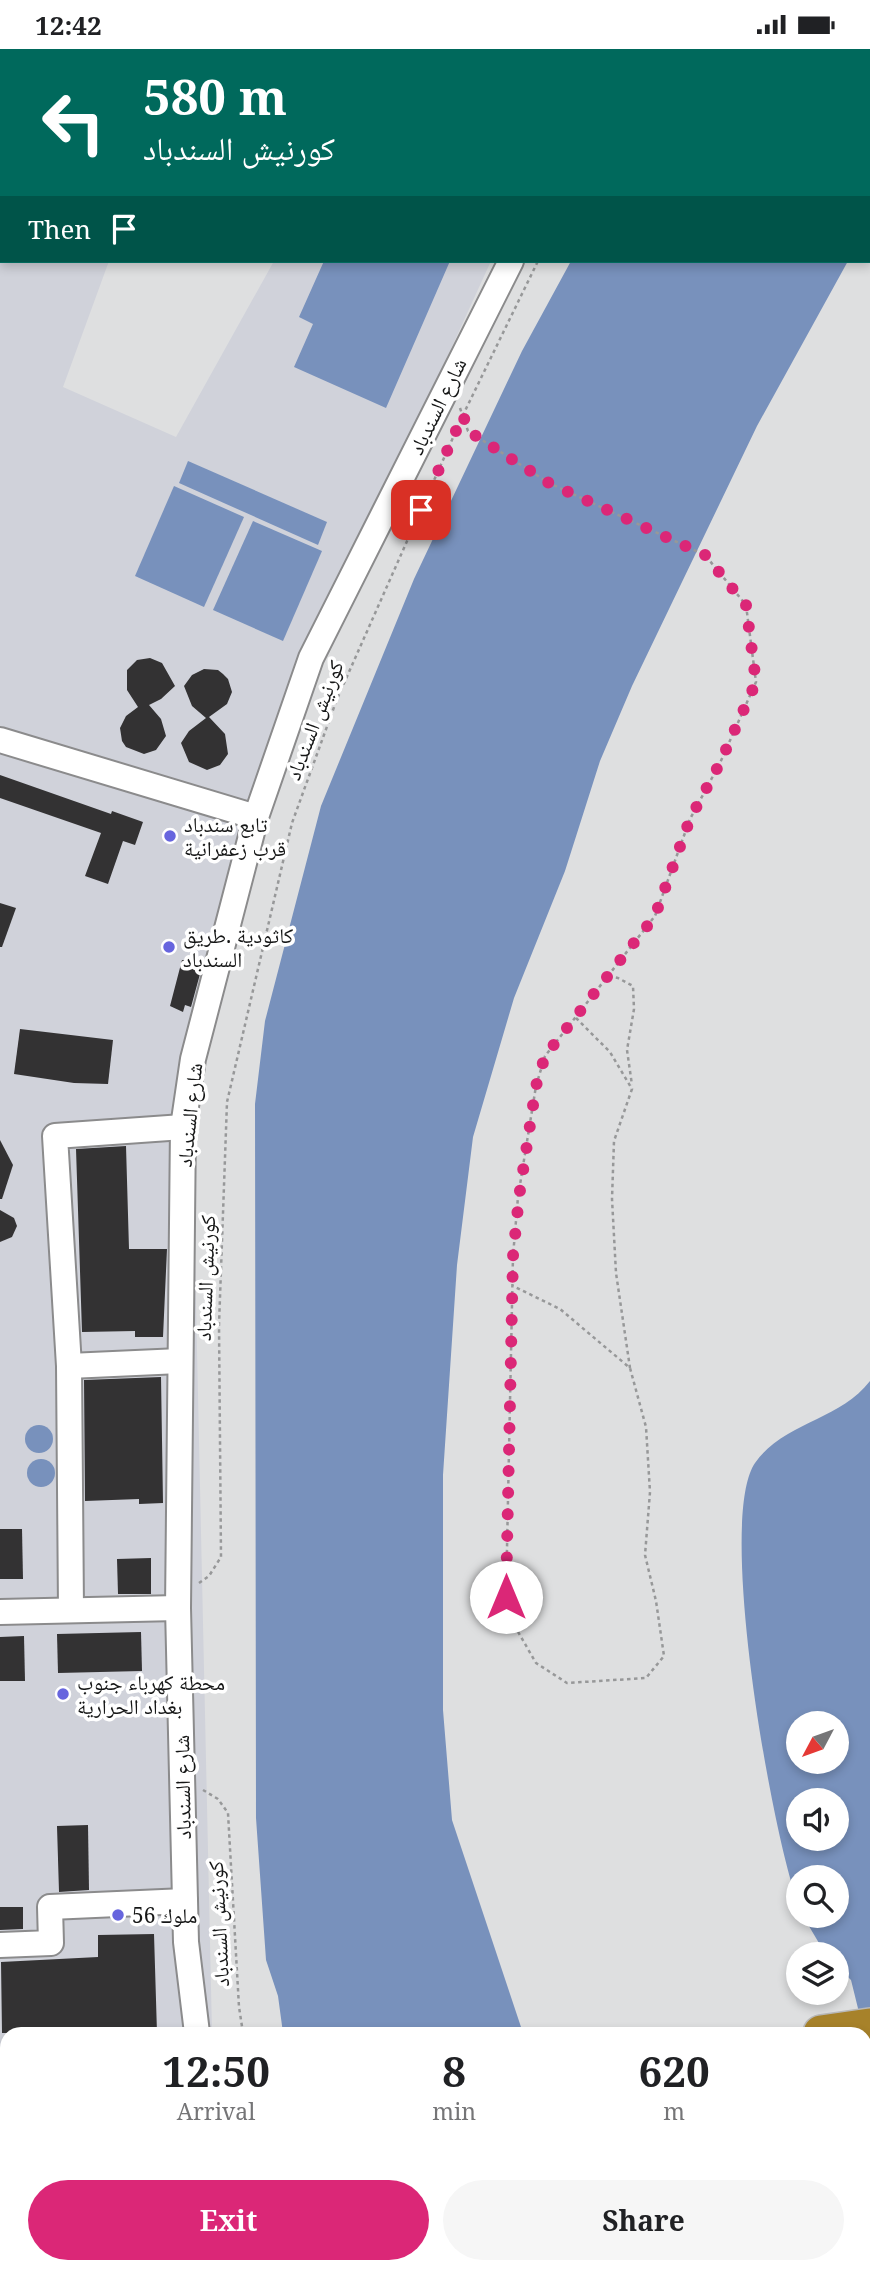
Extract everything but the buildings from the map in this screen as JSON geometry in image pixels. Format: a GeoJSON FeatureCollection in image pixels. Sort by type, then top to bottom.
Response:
{"type":"FeatureCollection","features":[{"type":"Feature","properties":{"kind":"street","name":"شارع السندباد"},"geometry":{"type":"LineString","coordinates":[[196,2027],[188,1972],[178,1602],[183,1127],[193,1059],[257,817],[311,658],[510,263]]}},
{"type":"Feature","properties":{"kind":"street"},"geometry":{"type":"LineString","coordinates":[[0,740],[257,817]]}},
{"type":"Feature","properties":{"kind":"street"},"geometry":{"type":"LineString","coordinates":[[71,1609],[69,1366],[55,1136],[183,1127]]}},
{"type":"Feature","properties":{"kind":"street"},"geometry":{"type":"LineString","coordinates":[[69,1366],[180,1361]]}},
{"type":"Feature","properties":{"kind":"street"},"geometry":{"type":"LineString","coordinates":[[0,1612],[178,1602]]}},
{"type":"Feature","properties":{"kind":"street"},"geometry":{"type":"LineString","coordinates":[[0,1945],[51,1943],[50,1907],[185,1901]]}},
{"type":"Feature","properties":{"kind":"path","name":"كورنيش السندباد"},"geometry":{"type":"LineString","coordinates":[[178,1602],[209,1576],[221,1557],[219,1325],[227,1102],[292,823],[337,699],[463,415],[537,263]]}},
{"type":"Feature","properties":{"kind":"path"},"geometry":{"type":"LineString","coordinates":[[450,379],[468,431],[549,483],[705,555],[746,605],[756,682],[720,763],[690,819],[655,916],[545,1056],[536,1086],[519,1197],[513,1286],[507,1455],[506,1597],[517,1630],[536,1663],[567,1683],[646,1678],[664,1656],[656,1601],[645,1555],[650,1492],[646,1427],[630,1368],[616,1273],[612,1199],[614,1141],[632,1089],[627,1050],[634,1009],[633,986],[608,976]]}},
{"type":"Feature","properties":{"kind":"path"},"geometry":{"type":"LineString","coordinates":[[575,1017],[610,1052],[632,1089]]}},
{"type":"Feature","properties":{"kind":"path"},"geometry":{"type":"LineString","coordinates":[[513,1286],[560,1309],[630,1368]]}},
{"type":"Feature","properties":{"kind":"path","name":"كورنيش السندباد"},"geometry":{"type":"LineString","coordinates":[[182,1779],[218,1798],[228,1813],[242,2027]]}},
{"type":"Feature","properties":{"kind":"shaded area"},"geometry":{"type":"Polygon","coordinates":[[[0,263],[108,263],[63,387],[176,437],[273,263],[490,263],[371,524],[263,800],[191,1076],[212,2027],[0,2027],[0,263]]]}},
{"type":"Feature","properties":{"kind":"water"},"geometry":{"type":"Polygon","coordinates":[[[323,263],[449,263],[386,408],[294,367],[313,324],[299,317],[323,263]]]}},
{"type":"Feature","properties":{"kind":"water"},"geometry":{"type":"Polygon","coordinates":[[[570,263],[847,263],[757,426],[632,686],[600,761],[565,871],[514,998],[473,1137],[457,1265],[443,1475],[443,1710],[452,1820],[521,2027],[282,2027],[278,1996],[266,1960],[256,1818],[255,1104],[265,1021],[321,806],[414,579],[522,351],[570,263]]]}},
{"type":"Feature","properties":{"kind":"water"},"geometry":{"type":"Polygon","coordinates":[[[188,461],[327,522],[318,545],[179,483],[188,461]]]}},
{"type":"Feature","properties":{"kind":"water"},"geometry":{"type":"Polygon","coordinates":[[[174,486],[244,517],[204,607],[135,576],[174,486]]]}},
{"type":"Feature","properties":{"kind":"water"},"geometry":{"type":"Polygon","coordinates":[[[253,521],[322,551],[283,641],[213,610],[253,521]]]}},
{"type":"Feature","properties":{"kind":"water"},"geometry":{"type":"Polygon","coordinates":[[[870,1381],[870,2027],[863,2027],[849,1978],[849,1942],[818,1942],[810,1928],[849,1928],[849,1865],[787,1865],[763,1748],[745,1609],[742,1546],[745,1495],[755,1463],[767,1449],[781,1439],[828,1414],[857,1394],[870,1381]]]}},
{"type":"Feature","properties":{"kind":"water"},"geometry":{"type":"Polygon","coordinates":[[[39,1425],[49,1429],[53,1439],[49,1449],[39,1453],[29,1449],[25,1439],[29,1429],[39,1425]]]}},
{"type":"Feature","properties":{"kind":"water"},"geometry":{"type":"Polygon","coordinates":[[[41,1459],[51,1463],[55,1473],[51,1483],[41,1487],[31,1483],[27,1473],[31,1463],[41,1459]]]}},
{"type":"Feature","properties":{"kind":"place","name":"تابع سندباد قرب زعفرانية"},"geometry":{"type":"Point","coordinates":[170,836]}},
{"type":"Feature","properties":{"kind":"place","name":"كاثودية .طريق السندباد"},"geometry":{"type":"Point","coordinates":[169,947]}},
{"type":"Feature","properties":{"kind":"place","name":"محطة كهرباء جنوب بغداد الحرارية"},"geometry":{"type":"Point","coordinates":[63,1694]}},
{"type":"Feature","properties":{"kind":"place","name":"ملوك 56"},"geometry":{"type":"Point","coordinates":[118,1915]}},
{"type":"Feature","properties":{"kind":"route"},"geometry":{"type":"LineString","coordinates":[[421,510],[463,415],[468,431],[549,483],[705,555],[746,605],[756,682],[720,763],[690,819],[655,916],[545,1056],[536,1086],[513,1256],[506,1597]]}}]}
